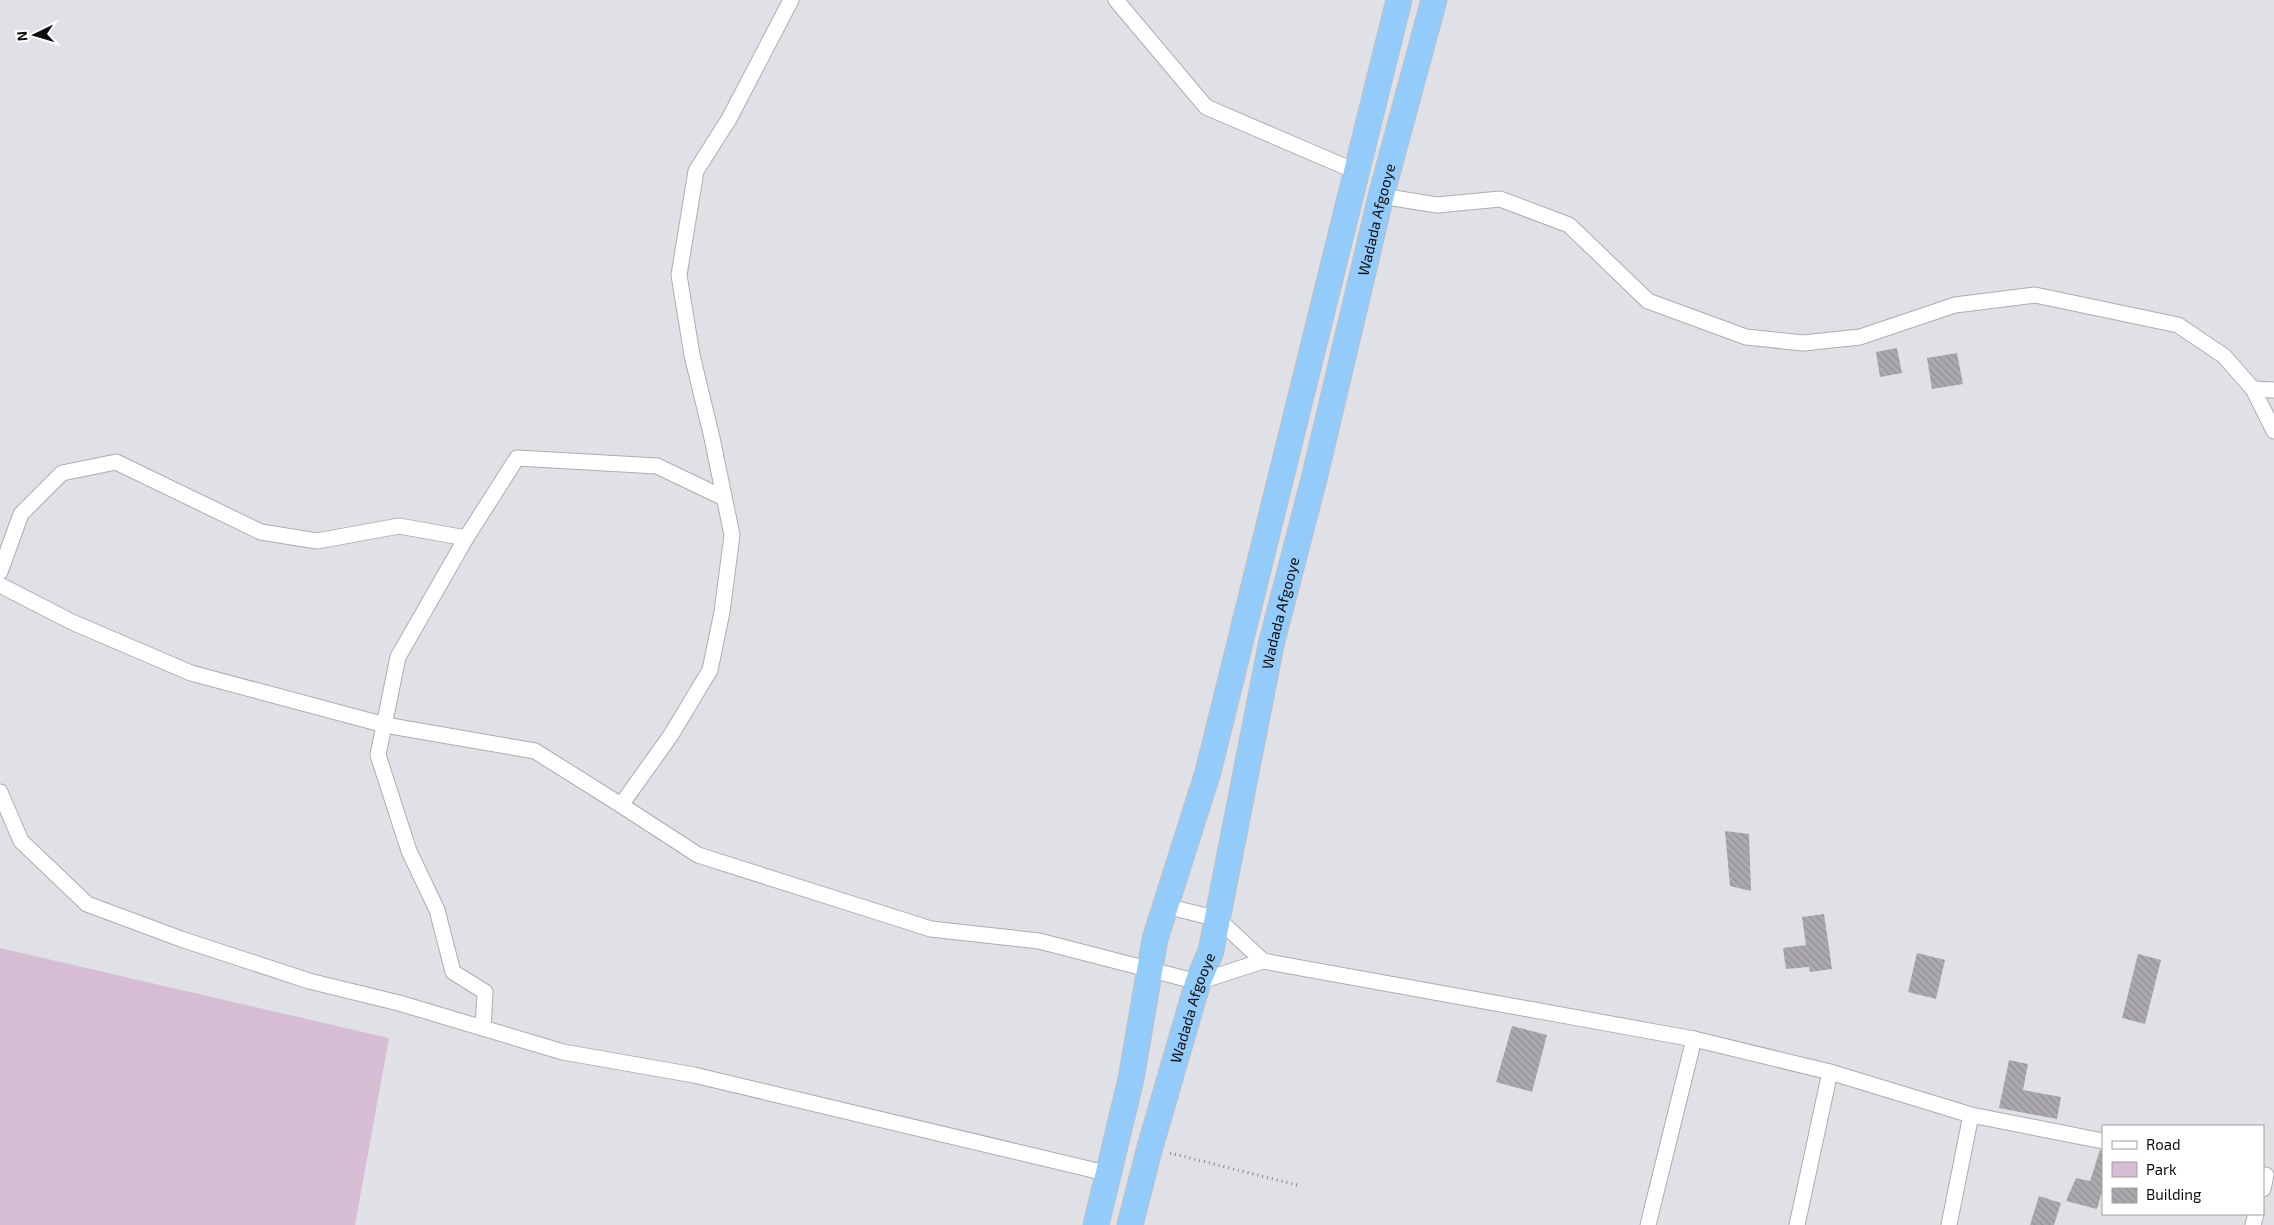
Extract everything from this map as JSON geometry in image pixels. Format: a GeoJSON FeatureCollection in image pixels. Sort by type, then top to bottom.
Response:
{"type":"FeatureCollection","features":[{"type":"Feature","properties":{"kind":"highway"},"geometry":{"type":"LineString","coordinates":[[1096,1225],[1110,1174],[1131,1079],[1155,939],[1208,772],[1355,171],[1399,0]]}},
{"type":"Feature","properties":{"kind":"highway","name":"Wadada Afgooye"},"geometry":{"type":"LineString","coordinates":[[1130,1225],[1198,982],[1211,951],[1271,645],[1315,474],[1381,196],[1434,0]]}},
{"type":"Feature","properties":{"kind":"street"},"geometry":{"type":"LineString","coordinates":[[621,805],[671,735],[710,670],[722,612],[732,536],[692,355],[679,275],[696,171],[729,119],[791,0]]}},
{"type":"Feature","properties":{"kind":"street"},"geometry":{"type":"LineString","coordinates":[[1116,0],[1206,108],[1355,171]]}},
{"type":"Feature","properties":{"kind":"street"},"geometry":{"type":"LineString","coordinates":[[1381,196],[1437,204],[1500,199],[1568,225],[1648,301],[1746,337],[1803,343],[1860,337],[1955,305],[2035,295],[2178,325],[2224,356],[2253,389],[2274,432]]}},
{"type":"Feature","properties":{"kind":"street"},"geometry":{"type":"LineString","coordinates":[[2253,389],[2274,390]]}},
{"type":"Feature","properties":{"kind":"street"},"geometry":{"type":"LineString","coordinates":[[482,1028],[485,992],[453,972],[437,910],[408,851],[378,755],[398,657],[466,538],[517,458],[657,466],[724,498]]}},
{"type":"Feature","properties":{"kind":"street"},"geometry":{"type":"LineString","coordinates":[[0,572],[21,514],[62,474],[116,462],[261,532],[317,541],[398,526],[466,538]]}},
{"type":"Feature","properties":{"kind":"street"},"geometry":{"type":"LineString","coordinates":[[0,585],[72,622],[191,673],[385,725],[535,751],[698,855],[931,929],[1039,941],[1198,982],[1263,962],[1694,1039],[1830,1072],[1972,1115],[2102,1141]]}},
{"type":"Feature","properties":{"kind":"street"},"geometry":{"type":"LineString","coordinates":[[0,792],[21,841],[87,904],[181,939],[309,981],[398,1003],[563,1052],[694,1075],[1110,1174]]}},
{"type":"Feature","properties":{"kind":"street"},"geometry":{"type":"LineString","coordinates":[[1166,906],[1218,918],[1263,962]]}},
{"type":"Feature","properties":{"kind":"street"},"geometry":{"type":"LineString","coordinates":[[1648,1225],[1694,1039]]}},
{"type":"Feature","properties":{"kind":"street"},"geometry":{"type":"LineString","coordinates":[[1796,1225],[1830,1072]]}},
{"type":"Feature","properties":{"kind":"street"},"geometry":{"type":"LineString","coordinates":[[1949,1225],[1972,1115]]}},
{"type":"Feature","properties":{"kind":"path"},"geometry":{"type":"LineString","coordinates":[[1150,1148],[1300,1186]]}},
{"type":"Feature","properties":{"kind":"green space"},"geometry":{"type":"Polygon","coordinates":[[[0,948],[389,1038],[355,1225],[0,1225],[0,948]]]}},
{"type":"Feature","properties":{"kind":"building"},"geometry":{"type":"Polygon","coordinates":[[[1897,348],[1902,373],[1880,377],[1876,352],[1897,348]]]}},
{"type":"Feature","properties":{"kind":"building"},"geometry":{"type":"Polygon","coordinates":[[[1957,353],[1963,384],[1932,389],[1927,358],[1957,353]]]}},
{"type":"Feature","properties":{"kind":"building"},"geometry":{"type":"Polygon","coordinates":[[[1725,831],[1749,834],[1751,891],[1730,886],[1725,831]]]}},
{"type":"Feature","properties":{"kind":"building"},"geometry":{"type":"Polygon","coordinates":[[[1824,914],[1832,969],[1810,972],[1809,967],[1786,969],[1783,948],[1806,945],[1802,917],[1824,914]]]}},
{"type":"Feature","properties":{"kind":"building"},"geometry":{"type":"Polygon","coordinates":[[[1917,953],[1945,960],[1936,999],[1908,992],[1917,953]]]}},
{"type":"Feature","properties":{"kind":"building"},"geometry":{"type":"Polygon","coordinates":[[[2138,954],[2161,960],[2145,1024],[2122,1018],[2138,954]]]}},
{"type":"Feature","properties":{"kind":"building"},"geometry":{"type":"Polygon","coordinates":[[[1512,1026],[1547,1035],[1532,1092],[1496,1082],[1512,1026]]]}},
{"type":"Feature","properties":{"kind":"building"},"geometry":{"type":"Polygon","coordinates":[[[2009,1060],[2028,1064],[2023,1090],[2061,1097],[2057,1119],[1999,1108],[2009,1060]]]}},
{"type":"Feature","properties":{"kind":"building"},"geometry":{"type":"Polygon","coordinates":[[[2100,1150],[2102,1150],[2102,1192],[2097,1209],[2066,1201],[2076,1178],[2090,1181],[2100,1150]]]}},
{"type":"Feature","properties":{"kind":"building"},"geometry":{"type":"Polygon","coordinates":[[[2039,1196],[2061,1203],[2054,1225],[2030,1225],[2039,1196]]]}}]}
